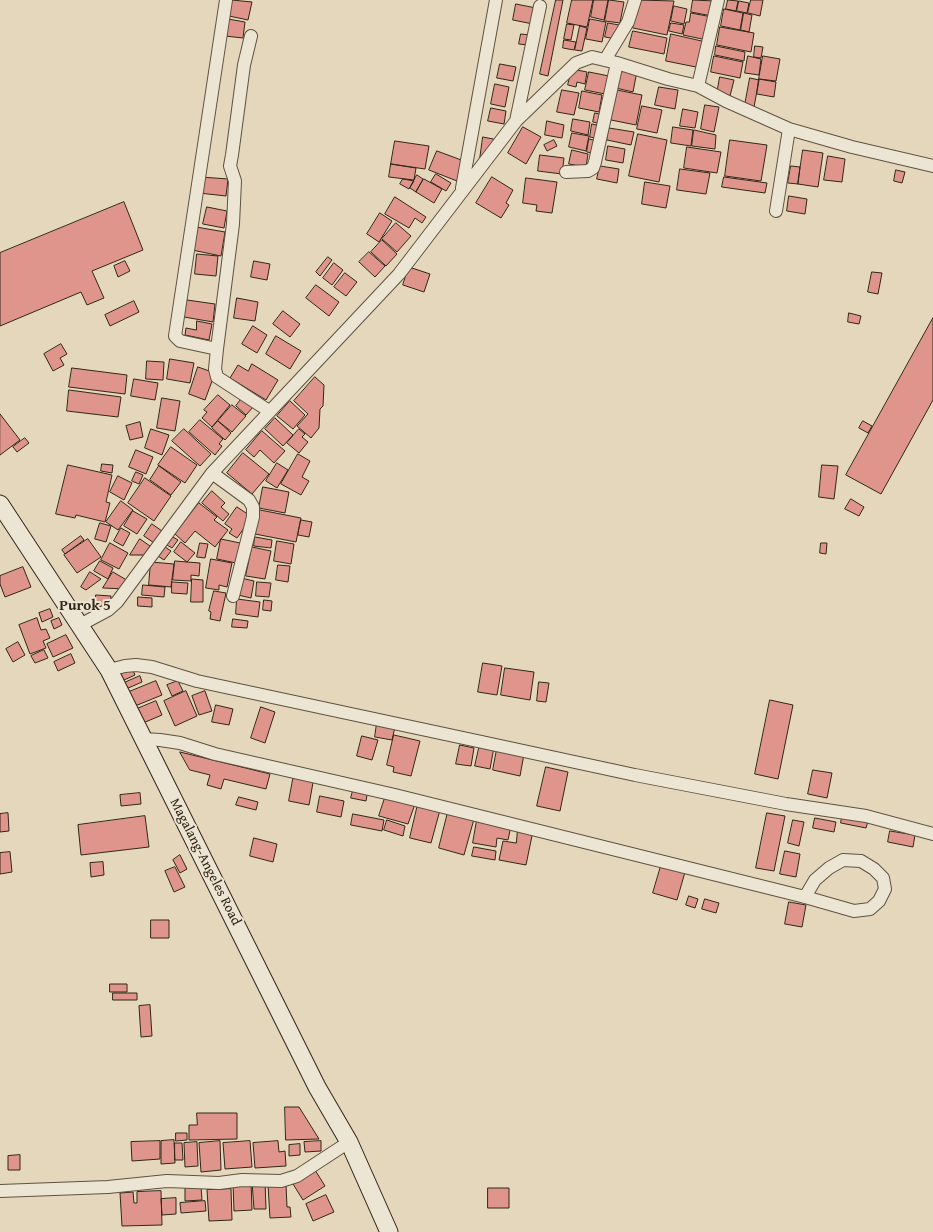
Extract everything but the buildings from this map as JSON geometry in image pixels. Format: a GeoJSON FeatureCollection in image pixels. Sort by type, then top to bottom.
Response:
{"type":"FeatureCollection","features":[{"type":"Feature","properties":{"kind":"main road","name":"Magalang-Angeles Road"},"geometry":{"type":"LineString","coordinates":[[0,504],[109,670],[317,1087],[349,1142],[389,1232]]}},
{"type":"Feature","properties":{"kind":"street"},"geometry":{"type":"LineString","coordinates":[[218,349],[180,341],[175,336],[226,0]]}},
{"type":"Feature","properties":{"kind":"street"},"geometry":{"type":"LineString","coordinates":[[462,192],[496,0]]}},
{"type":"Feature","properties":{"kind":"street"},"geometry":{"type":"LineString","coordinates":[[605,60],[628,22],[635,0]]}},
{"type":"Feature","properties":{"kind":"street"},"geometry":{"type":"LineString","coordinates":[[698,86],[718,0]]}},
{"type":"Feature","properties":{"kind":"street"},"geometry":{"type":"LineString","coordinates":[[516,121],[540,6]]}},
{"type":"Feature","properties":{"kind":"street"},"geometry":{"type":"LineString","coordinates":[[251,36],[244,65],[230,166],[235,181],[233,224],[215,369],[217,377],[269,411]]}},
{"type":"Feature","properties":{"kind":"street"},"geometry":{"type":"LineString","coordinates":[[80,626],[108,610],[117,602],[212,473],[399,274],[516,121],[576,63],[592,57],[698,86],[726,102],[789,129],[852,148],[933,166]]}},
{"type":"Feature","properties":{"kind":"street"},"geometry":{"type":"LineString","coordinates":[[566,172],[588,171],[593,168],[596,162],[617,63]]}},
{"type":"Feature","properties":{"kind":"street"},"geometry":{"type":"LineString","coordinates":[[776,211],[789,129]]}},
{"type":"Feature","properties":{"kind":"street"},"geometry":{"type":"LineString","coordinates":[[212,473],[249,500],[253,507],[254,516],[233,596]]}},
{"type":"Feature","properties":{"kind":"street"},"geometry":{"type":"LineString","coordinates":[[109,670],[136,665],[152,667],[197,681],[452,736],[635,775],[786,804],[866,816],[933,834]]}},
{"type":"Feature","properties":{"kind":"street"},"geometry":{"type":"LineString","coordinates":[[143,739],[180,743],[215,754],[395,795],[805,897],[854,911],[870,909],[879,901],[885,890],[884,878],[874,869],[861,861],[843,860],[829,868],[815,880],[805,897]]}},
{"type":"Feature","properties":{"kind":"street"},"geometry":{"type":"LineString","coordinates":[[0,1191],[108,1187],[167,1181],[219,1183],[242,1180],[281,1181],[297,1176],[349,1142]]}},
{"type":"Feature","properties":{"kind":"district","name":"Purok 5"},"geometry":{"type":"Point","coordinates":[85,606]}}]}
